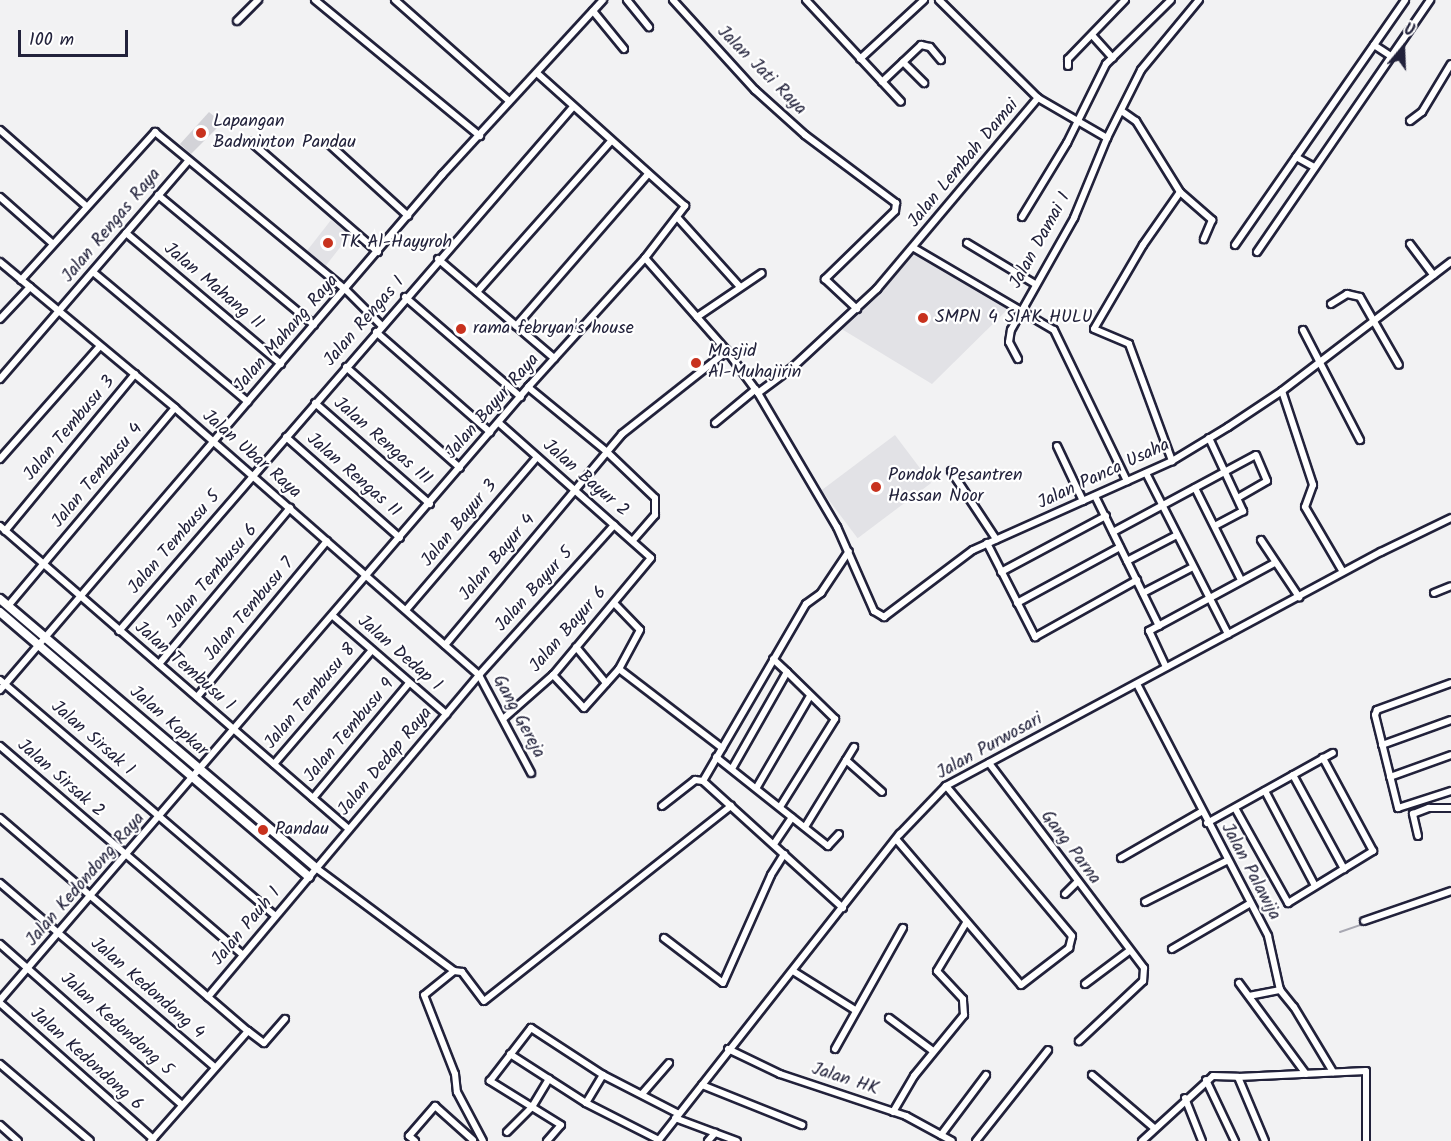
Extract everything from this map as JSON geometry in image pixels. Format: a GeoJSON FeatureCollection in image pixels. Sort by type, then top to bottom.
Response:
{"type":"FeatureCollection","features":[{"type":"Feature","properties":{"kind":"street"},"geometry":{"type":"LineString","coordinates":[[237,21],[258,0]]}},
{"type":"Feature","properties":{"kind":"street"},"geometry":{"type":"LineString","coordinates":[[315,0],[480,136]]}},
{"type":"Feature","properties":{"kind":"street"},"geometry":{"type":"LineString","coordinates":[[395,0],[509,101]]}},
{"type":"Feature","properties":{"kind":"street","name":"Jalan Mahang Raya"},"geometry":{"type":"LineString","coordinates":[[0,690],[3,682],[46,638],[408,216],[509,101],[603,0]]}},
{"type":"Feature","properties":{"kind":"street"},"geometry":{"type":"LineString","coordinates":[[627,0],[649,27]]}},
{"type":"Feature","properties":{"kind":"street","name":"Jalan Jati Raya"},"geometry":{"type":"LineString","coordinates":[[673,0],[755,90],[805,135],[898,207],[825,279],[857,309]]}},
{"type":"Feature","properties":{"kind":"street"},"geometry":{"type":"LineString","coordinates":[[806,0],[901,102]]}},
{"type":"Feature","properties":{"kind":"street"},"geometry":{"type":"LineString","coordinates":[[860,59],[924,0]]}},
{"type":"Feature","properties":{"kind":"street"},"geometry":{"type":"LineString","coordinates":[[939,0],[1038,98]]}},
{"type":"Feature","properties":{"kind":"street"},"geometry":{"type":"LineString","coordinates":[[1068,66],[1068,59],[1125,0]]}},
{"type":"Feature","properties":{"kind":"street"},"geometry":{"type":"LineString","coordinates":[[1022,218],[1113,58],[1171,0]]}},
{"type":"Feature","properties":{"kind":"street"},"geometry":{"type":"LineString","coordinates":[[1107,138],[1123,112],[1141,70],[1199,0]]}},
{"type":"Feature","properties":{"kind":"street"},"geometry":{"type":"LineString","coordinates":[[1235,245],[1405,0]]}},
{"type":"Feature","properties":{"kind":"street"},"geometry":{"type":"LineString","coordinates":[[1257,252],[1431,0]]}},
{"type":"Feature","properties":{"kind":"street"},"geometry":{"type":"LineString","coordinates":[[593,10],[624,49]]}},
{"type":"Feature","properties":{"kind":"street"},"geometry":{"type":"LineString","coordinates":[[1092,35],[1113,58]]}},
{"type":"Feature","properties":{"kind":"street"},"geometry":{"type":"LineString","coordinates":[[882,82],[926,44],[941,60]]}},
{"type":"Feature","properties":{"kind":"street"},"geometry":{"type":"LineString","coordinates":[[1374,45],[1391,56]]}},
{"type":"Feature","properties":{"kind":"street"},"geometry":{"type":"LineString","coordinates":[[903,62],[924,83]]}},
{"type":"Feature","properties":{"kind":"street"},"geometry":{"type":"LineString","coordinates":[[1410,121],[1422,112],[1451,64]]}},
{"type":"Feature","properties":{"kind":"street"},"geometry":{"type":"LineString","coordinates":[[537,73],[572,108],[685,206],[677,216],[740,287]]}},
{"type":"Feature","properties":{"kind":"street","name":"Jalan Lembah Damai"},"geometry":{"type":"LineString","coordinates":[[715,423],[793,367],[857,309],[914,248],[1038,98],[1107,138]]}},
{"type":"Feature","properties":{"kind":"street","name":"Jalan Rengas I"},"geometry":{"type":"LineString","coordinates":[[253,475],[438,259],[572,108]]}},
{"type":"Feature","properties":{"kind":"street"},"geometry":{"type":"LineString","coordinates":[[1123,112],[1136,121],[1180,192],[1212,220],[1204,239]]}},
{"type":"Feature","properties":{"kind":"street"},"geometry":{"type":"LineString","coordinates":[[0,130],[85,205]]}},
{"type":"Feature","properties":{"kind":"street"},"geometry":{"type":"LineString","coordinates":[[21,280],[150,134],[162,135],[188,161],[346,290],[382,326]]}},
{"type":"Feature","properties":{"kind":"street","name":"Jalan Damai I"},"geometry":{"type":"LineString","coordinates":[[1018,358],[1009,338],[1020,310],[1074,218],[1107,138]]}},
{"type":"Feature","properties":{"kind":"street"},"geometry":{"type":"LineString","coordinates":[[251,142],[378,252]]}},
{"type":"Feature","properties":{"kind":"street"},"geometry":{"type":"LineString","coordinates":[[477,292],[610,142]]}},
{"type":"Feature","properties":{"kind":"street"},"geometry":{"type":"LineString","coordinates":[[329,144],[408,216]]}},
{"type":"Feature","properties":{"kind":"street"},"geometry":{"type":"LineString","coordinates":[[1296,157],[1314,168]]}},
{"type":"Feature","properties":{"kind":"street","name":"Jalan Rengas Raya"},"geometry":{"type":"LineString","coordinates":[[0,379],[188,161]]}},
{"type":"Feature","properties":{"kind":"street"},"geometry":{"type":"LineString","coordinates":[[516,326],[648,174]]}},
{"type":"Feature","properties":{"kind":"street"},"geometry":{"type":"LineString","coordinates":[[1172,461],[1129,344],[1094,329],[1143,245],[1180,192]]}},
{"type":"Feature","properties":{"kind":"street"},"geometry":{"type":"LineString","coordinates":[[158,195],[314,325]]}},
{"type":"Feature","properties":{"kind":"street"},"geometry":{"type":"LineString","coordinates":[[0,197],[52,243]]}},
{"type":"Feature","properties":{"kind":"street","name":"Jalan Bayur Raya"},"geometry":{"type":"LineString","coordinates":[[193,778],[528,387],[645,258],[677,216]]}},
{"type":"Feature","properties":{"kind":"street","name":"Jalan Mahang II"},"geometry":{"type":"LineString","coordinates":[[126,233],[281,364]]}},
{"type":"Feature","properties":{"kind":"street"},"geometry":{"type":"LineString","coordinates":[[967,243],[1035,284]]}},
{"type":"Feature","properties":{"kind":"street"},"geometry":{"type":"LineString","coordinates":[[1410,244],[1433,275]]}},
{"type":"Feature","properties":{"kind":"street"},"geometry":{"type":"LineString","coordinates":[[914,248],[1054,330],[1066,349],[1127,481]]}},
{"type":"Feature","properties":{"kind":"street","name":"Jalan Panca Usaha"},"geometry":{"type":"LineString","coordinates":[[645,258],[728,351],[757,391],[849,551],[872,608],[884,617],[987,543],[1172,461],[1209,438],[1282,391],[1451,262]]}},
{"type":"Feature","properties":{"kind":"street"},"geometry":{"type":"LineString","coordinates":[[438,259],[554,358]]}},
{"type":"Feature","properties":{"kind":"street","name":"Jalan Ubar Raya"},"geometry":{"type":"LineString","coordinates":[[0,262],[253,475],[479,675]]}},
{"type":"Feature","properties":{"kind":"street"},"geometry":{"type":"LineString","coordinates":[[93,272],[248,402]]}},
{"type":"Feature","properties":{"kind":"street"},"geometry":{"type":"LineString","coordinates":[[698,317],[762,273]]}},
{"type":"Feature","properties":{"kind":"street"},"geometry":{"type":"LineString","coordinates":[[0,319],[30,287]]}},
{"type":"Feature","properties":{"kind":"street"},"geometry":{"type":"LineString","coordinates":[[1330,304],[1339,296],[1356,294],[1375,319],[1399,365]]}},
{"type":"Feature","properties":{"kind":"street"},"geometry":{"type":"LineString","coordinates":[[405,297],[520,397]]}},
{"type":"Feature","properties":{"kind":"street"},"geometry":{"type":"LineString","coordinates":[[1304,330],[1315,347],[1320,363],[1360,440]]}},
{"type":"Feature","properties":{"kind":"street"},"geometry":{"type":"LineString","coordinates":[[376,332],[490,432]]}},
{"type":"Feature","properties":{"kind":"street"},"geometry":{"type":"LineString","coordinates":[[0,459],[99,346]]}},
{"type":"Feature","properties":{"kind":"street","name":"Jalan Bayur 4"},"geometry":{"type":"LineString","coordinates":[[445,645],[622,434],[728,351]]}},
{"type":"Feature","properties":{"kind":"street"},"geometry":{"type":"LineString","coordinates":[[346,367],[460,468]]}},
{"type":"Feature","properties":{"kind":"street","name":"Jalan Tembusu 3"},"geometry":{"type":"LineString","coordinates":[[2,529],[135,374]]}},
{"type":"Feature","properties":{"kind":"street"},"geometry":{"type":"LineString","coordinates":[[528,387],[607,452],[654,498],[655,515],[633,540]]}},
{"type":"Feature","properties":{"kind":"street"},"geometry":{"type":"LineString","coordinates":[[1282,391],[1313,485],[1305,507],[1343,572]]}},
{"type":"Feature","properties":{"kind":"street","name":"Jalan Rengas III"},"geometry":{"type":"LineString","coordinates":[[315,403],[430,504]]}},
{"type":"Feature","properties":{"kind":"street","name":"Jalan Tembusu 4"},"geometry":{"type":"LineString","coordinates":[[4,609],[175,408]]}},
{"type":"Feature","properties":{"kind":"street","name":"Jalan Bayur 2"},"geometry":{"type":"LineString","coordinates":[[499,423],[651,558]]}},
{"type":"Feature","properties":{"kind":"street","name":"Jalan Rengas II"},"geometry":{"type":"LineString","coordinates":[[286,437],[400,538]]}},
{"type":"Feature","properties":{"kind":"street"},"geometry":{"type":"LineString","coordinates":[[1209,438],[1243,511],[1215,526]]}},
{"type":"Feature","properties":{"kind":"street"},"geometry":{"type":"LineString","coordinates":[[1057,446],[1083,501]]}},
{"type":"Feature","properties":{"kind":"street"},"geometry":{"type":"LineString","coordinates":[[1113,532],[1256,455],[1267,481],[1237,498]]}},
{"type":"Feature","properties":{"kind":"street","name":"Jalan Bayur 3"},"geometry":{"type":"LineString","coordinates":[[406,610],[537,457]]}},
{"type":"Feature","properties":{"kind":"street"},"geometry":{"type":"LineString","coordinates":[[951,471],[996,539]]}},
{"type":"Feature","properties":{"kind":"street"},"geometry":{"type":"LineString","coordinates":[[1146,473],[1228,634]]}},
{"type":"Feature","properties":{"kind":"street","name":"Jalan Tembusu 5"},"geometry":{"type":"LineString","coordinates":[[119,631],[253,475]]}},
{"type":"Feature","properties":{"kind":"street"},"geometry":{"type":"LineString","coordinates":[[1195,488],[1241,580]]}},
{"type":"Feature","properties":{"kind":"street"},"geometry":{"type":"LineString","coordinates":[[1095,496],[1159,626]]}},
{"type":"Feature","properties":{"kind":"street","name":"Jalan Tembusu 6"},"geometry":{"type":"LineString","coordinates":[[159,664],[290,508]]}},
{"type":"Feature","properties":{"kind":"street"},"geometry":{"type":"LineString","coordinates":[[1001,572],[1106,516]]}},
{"type":"Feature","properties":{"kind":"street","name":"Jalan Purwosari"},"geometry":{"type":"LineString","coordinates":[[658,1140],[896,839],[946,786],[1343,572],[1451,518]]}},
{"type":"Feature","properties":{"kind":"street","name":"Jalan Bayur 5"},"geometry":{"type":"LineString","coordinates":[[479,675],[614,525]]}},
{"type":"Feature","properties":{"kind":"street","name":"Jalan Tembusu 1"},"geometry":{"type":"LineString","coordinates":[[2,529],[349,829]]}},
{"type":"Feature","properties":{"kind":"street"},"geometry":{"type":"LineString","coordinates":[[1127,561],[1177,535]]}},
{"type":"Feature","properties":{"kind":"street"},"geometry":{"type":"LineString","coordinates":[[1261,540],[1299,597]]}},
{"type":"Feature","properties":{"kind":"street","name":"Jalan Tembusu 7"},"geometry":{"type":"LineString","coordinates":[[196,697],[327,541]]}},
{"type":"Feature","properties":{"kind":"street"},"geometry":{"type":"LineString","coordinates":[[987,543],[1035,637],[1137,580]]}},
{"type":"Feature","properties":{"kind":"street"},"geometry":{"type":"LineString","coordinates":[[1017,603],[1120,547]]}},
{"type":"Feature","properties":{"kind":"street"},"geometry":{"type":"LineString","coordinates":[[703,781],[806,604],[821,593],[849,551]]}},
{"type":"Feature","properties":{"kind":"street","name":"Jalan Bayur 6"},"geometry":{"type":"LineString","coordinates":[[504,718],[553,675],[651,558]]}},
{"type":"Feature","properties":{"kind":"street"},"geometry":{"type":"LineString","coordinates":[[1166,668],[1149,631],[1275,562]]}},
{"type":"Feature","properties":{"kind":"street"},"geometry":{"type":"LineString","coordinates":[[1143,593],[1193,567]]}},
{"type":"Feature","properties":{"kind":"street"},"geometry":{"type":"LineString","coordinates":[[1434,593],[1451,586]]}},
{"type":"Feature","properties":{"kind":"street","name":"Jalan Kopkar"},"geometry":{"type":"LineString","coordinates":[[0,599],[4,609],[39,646],[309,877]]}},
{"type":"Feature","properties":{"kind":"street"},"geometry":{"type":"LineString","coordinates":[[553,675],[584,708],[619,669],[640,630],[614,603]]}},
{"type":"Feature","properties":{"kind":"street","name":"Jalan Kopkar"},"geometry":{"type":"LineString","coordinates":[[4,609],[46,638],[316,868]]}},
{"type":"Feature","properties":{"kind":"street","name":"Jalan Dedap 1"},"geometry":{"type":"LineString","coordinates":[[333,616],[446,714]]}},
{"type":"Feature","properties":{"kind":"street"},"geometry":{"type":"LineString","coordinates":[[576,647],[606,682]]}},
{"type":"Feature","properties":{"kind":"street","name":"Jalan Tembusu 8"},"geometry":{"type":"LineString","coordinates":[[274,764],[372,650]]}},
{"type":"Feature","properties":{"kind":"street"},"geometry":{"type":"LineString","coordinates":[[773,659],[835,719],[780,807]]}},
{"type":"Feature","properties":{"kind":"street"},"geometry":{"type":"LineString","coordinates":[[619,669],[722,748]]}},
{"type":"Feature","properties":{"kind":"street"},"geometry":{"type":"LineString","coordinates":[[733,767],[787,672]]}},
{"type":"Feature","properties":{"kind":"street","name":"Jalan Dedap Raya"},"geometry":{"type":"LineString","coordinates":[[309,877],[479,675]]}},
{"type":"Feature","properties":{"kind":"street","name":"Gang Gereja"},"geometry":{"type":"LineString","coordinates":[[479,675],[504,718],[531,773]]}},
{"type":"Feature","properties":{"kind":"street","name":"Jalan Sirsak 1"},"geometry":{"type":"LineString","coordinates":[[3,682],[275,916]]}},
{"type":"Feature","properties":{"kind":"street","name":"Jalan Tembusu 9"},"geometry":{"type":"LineString","coordinates":[[313,798],[409,683]]}},
{"type":"Feature","properties":{"kind":"street"},"geometry":{"type":"LineString","coordinates":[[1451,683],[1377,710],[1382,745],[1398,808],[1451,790]]}},
{"type":"Feature","properties":{"kind":"street","name":"Jalan Palawija"},"geometry":{"type":"LineString","coordinates":[[1137,684],[1226,861],[1268,936],[1280,990],[1294,1006],[1333,1072]]}},
{"type":"Feature","properties":{"kind":"street"},"geometry":{"type":"LineString","coordinates":[[757,787],[810,696]]}},
{"type":"Feature","properties":{"kind":"street"},"geometry":{"type":"LineString","coordinates":[[1382,745],[1451,720]]}},
{"type":"Feature","properties":{"kind":"street","name":"Jalan Sirsak 2"},"geometry":{"type":"LineString","coordinates":[[0,746],[126,858],[242,954]]}},
{"type":"Feature","properties":{"kind":"street"},"geometry":{"type":"LineString","coordinates":[[805,827],[854,747]]}},
{"type":"Feature","properties":{"kind":"street"},"geometry":{"type":"LineString","coordinates":[[1207,823],[1333,753]]}},
{"type":"Feature","properties":{"kind":"street"},"geometry":{"type":"LineString","coordinates":[[1390,777],[1451,755]]}},
{"type":"Feature","properties":{"kind":"street"},"geometry":{"type":"LineString","coordinates":[[716,757],[733,767],[828,846],[839,834]]}},
{"type":"Feature","properties":{"kind":"street"},"geometry":{"type":"LineString","coordinates":[[1235,808],[1288,903],[1373,851],[1323,759]]}},
{"type":"Feature","properties":{"kind":"street"},"geometry":{"type":"LineString","coordinates":[[846,760],[882,792]]}},
{"type":"Feature","properties":{"kind":"street","name":"Gang Parna"},"geometry":{"type":"LineString","coordinates":[[989,763],[1144,968],[1145,978],[1079,1041]]}},
{"type":"Feature","properties":{"kind":"street"},"geometry":{"type":"LineString","coordinates":[[1293,775],[1344,869]]}},
{"type":"Feature","properties":{"kind":"street","name":"Jalan Kedondong Raya"},"geometry":{"type":"LineString","coordinates":[[0,1001],[193,778]]}},
{"type":"Feature","properties":{"kind":"street"},"geometry":{"type":"LineString","coordinates":[[662,806],[695,780],[703,781],[843,908]]}},
{"type":"Feature","properties":{"kind":"street"},"geometry":{"type":"LineString","coordinates":[[896,839],[1021,985],[1027,984],[1074,941],[946,786]]}},
{"type":"Feature","properties":{"kind":"street"},"geometry":{"type":"LineString","coordinates":[[1265,791],[1316,886]]}},
{"type":"Feature","properties":{"kind":"street"},"geometry":{"type":"LineString","coordinates":[[316,868],[454,971],[462,972],[485,1001],[731,806]]}},
{"type":"Feature","properties":{"kind":"street"},"geometry":{"type":"LineString","coordinates":[[1418,836],[1413,814],[1429,808],[1451,808]]}},
{"type":"Feature","properties":{"kind":"street"},"geometry":{"type":"LineString","coordinates":[[1120,858],[1201,812]]}},
{"type":"Feature","properties":{"kind":"street"},"geometry":{"type":"LineString","coordinates":[[774,844],[792,817]]}},
{"type":"Feature","properties":{"kind":"street"},"geometry":{"type":"LineString","coordinates":[[0,818],[264,1043],[285,1019]]}},
{"type":"Feature","properties":{"kind":"street"},"geometry":{"type":"LineString","coordinates":[[664,938],[718,981],[725,982],[771,874],[784,854]]}},
{"type":"Feature","properties":{"kind":"street"},"geometry":{"type":"LineString","coordinates":[[297,867],[302,865],[303,857]]}},
{"type":"Feature","properties":{"kind":"street"},"geometry":{"type":"LineString","coordinates":[[1145,902],[1226,861]]}},
{"type":"Feature","properties":{"kind":"street","name":"Jalan Pauh 1"},"geometry":{"type":"LineString","coordinates":[[208,997],[309,877]]}},
{"type":"Feature","properties":{"kind":"street"},"geometry":{"type":"LineString","coordinates":[[1065,894],[1078,881]]}},
{"type":"Feature","properties":{"kind":"street","name":"Jalan Kedondong 4"},"geometry":{"type":"LineString","coordinates":[[0,883],[215,1067]]}},
{"type":"Feature","properties":{"kind":"street"},"geometry":{"type":"LineString","coordinates":[[1364,921],[1451,891]]}},
{"type":"Feature","properties":{"kind":"street"},"geometry":{"type":"LineString","coordinates":[[1172,949],[1249,904]]}},
{"type":"Feature","properties":{"kind":"street"},"geometry":{"type":"LineString","coordinates":[[893,1112],[933,1051],[966,1009],[963,999],[937,971],[966,923]]}},
{"type":"Feature","properties":{"kind":"street"},"geometry":{"type":"LineString","coordinates":[[835,1049],[903,928]]}},
{"type":"Feature","properties":{"kind":"street","name":"Jalan Kedondong 5"},"geometry":{"type":"LineString","coordinates":[[0,944],[30,968],[182,1105]]}},
{"type":"Feature","properties":{"kind":"street"},"geometry":{"type":"LineString","coordinates":[[1085,984],[1129,951]]}},
{"type":"Feature","properties":{"kind":"street"},"geometry":{"type":"LineString","coordinates":[[454,971],[424,995],[455,1074],[457,1092],[477,1139]]}},
{"type":"Feature","properties":{"kind":"street"},"geometry":{"type":"LineString","coordinates":[[793,971],[855,1010]]}},
{"type":"Feature","properties":{"kind":"street"},"geometry":{"type":"LineString","coordinates":[[1239,983],[1306,1074]]}},
{"type":"Feature","properties":{"kind":"street"},"geometry":{"type":"LineString","coordinates":[[1249,996],[1280,990]]}},
{"type":"Feature","properties":{"kind":"street","name":"Jalan Kedondong 6"},"geometry":{"type":"LineString","coordinates":[[0,1001],[152,1140]]}},
{"type":"Feature","properties":{"kind":"street"},"geometry":{"type":"LineString","coordinates":[[889,1018],[933,1051]]}},
{"type":"Feature","properties":{"kind":"street"},"geometry":{"type":"LineString","coordinates":[[547,1141],[561,1125],[490,1081],[531,1028],[603,1075],[642,1094],[677,1116],[737,1141]]}},
{"type":"Feature","properties":{"kind":"street"},"geometry":{"type":"LineString","coordinates":[[152,1140],[248,1031]]}},
{"type":"Feature","properties":{"kind":"street","name":"Jalan HK"},"geometry":{"type":"LineString","coordinates":[[728,1049],[780,1074],[893,1112],[952,1141]]}},
{"type":"Feature","properties":{"kind":"street"},"geometry":{"type":"LineString","coordinates":[[976,1141],[1048,1050]]}},
{"type":"Feature","properties":{"kind":"street"},"geometry":{"type":"LineString","coordinates":[[510,1054],[586,1102],[658,1140]]}},
{"type":"Feature","properties":{"kind":"street"},"geometry":{"type":"LineString","coordinates":[[642,1094],[669,1063]]}},
{"type":"Feature","properties":{"kind":"street"},"geometry":{"type":"LineString","coordinates":[[0,1064],[90,1141]]}},
{"type":"Feature","properties":{"kind":"street"},"geometry":{"type":"LineString","coordinates":[[1142,1141],[1185,1098],[1213,1076],[1369,1072],[1366,1141]]}},
{"type":"Feature","properties":{"kind":"street"},"geometry":{"type":"LineString","coordinates":[[586,1102],[603,1075]]}},
{"type":"Feature","properties":{"kind":"street"},"geometry":{"type":"LineString","coordinates":[[941,1135],[986,1075]]}},
{"type":"Feature","properties":{"kind":"street"},"geometry":{"type":"LineString","coordinates":[[1092,1075],[1154,1128]]}},
{"type":"Feature","properties":{"kind":"street"},"geometry":{"type":"LineString","coordinates":[[1238,1077],[1265,1141]]}},
{"type":"Feature","properties":{"kind":"street"},"geometry":{"type":"LineString","coordinates":[[507,1132],[532,1107],[549,1079]]}},
{"type":"Feature","properties":{"kind":"street"},"geometry":{"type":"LineString","coordinates":[[1206,1080],[1235,1141]]}},
{"type":"Feature","properties":{"kind":"street"},"geometry":{"type":"LineString","coordinates":[[702,1084],[802,1125]]}},
{"type":"Feature","properties":{"kind":"street"},"geometry":{"type":"LineString","coordinates":[[1185,1098],[1202,1141]]}},
{"type":"Feature","properties":{"kind":"street"},"geometry":{"type":"LineString","coordinates":[[415,1141],[409,1136],[435,1106],[477,1139]]}},
{"type":"Feature","properties":{"kind":"street"},"geometry":{"type":"LineString","coordinates":[[0,1125],[18,1141]]}},
{"type":"Feature","properties":{"kind":"street"},"geometry":{"type":"LineString","coordinates":[[708,1141],[714,1133]]}},
{"type":"Feature","properties":{"kind":"shaded area","name":"Lapangan Badminton Pandau"},"geometry":{"type":"Polygon","coordinates":[[[209,112],[222,123],[191,154],[180,144],[209,112]]]}},
{"type":"Feature","properties":{"kind":"shaded area","name":"TK Al-Hayyroh"},"geometry":{"type":"Polygon","coordinates":[[[331,220],[350,235],[326,266],[307,251],[331,220]]]}},
{"type":"Feature","properties":{"kind":"shaded area","name":"SMPN 4 SIAK HULU"},"geometry":{"type":"Polygon","coordinates":[[[915,252],[1008,309],[932,384],[840,328],[915,252]]]}},
{"type":"Feature","properties":{"kind":"shaded area","name":"Pondok Pesantren Hassan Noor"},"geometry":{"type":"Polygon","coordinates":[[[895,435],[931,483],[858,538],[822,490],[895,435]]]}},
{"type":"Feature","properties":{"kind":"waterway"},"geometry":{"type":"LineString","coordinates":[[1388,916],[1451,895]]}},
{"type":"Feature","properties":{"kind":"waterway"},"geometry":{"type":"LineString","coordinates":[[1340,932],[1366,923]]}},
{"type":"Feature","properties":{"kind":"place","name":"Lapangan Badminton Pandau"},"geometry":{"type":"Point","coordinates":[201,133]}},
{"type":"Feature","properties":{"kind":"place","name":"TK Al-Hayyroh"},"geometry":{"type":"Point","coordinates":[328,243]}},
{"type":"Feature","properties":{"kind":"place","name":"SMPN 4 SIAK HULU"},"geometry":{"type":"Point","coordinates":[923,318]}},
{"type":"Feature","properties":{"kind":"place","name":"rama febryan's house"},"geometry":{"type":"Point","coordinates":[461,329]}},
{"type":"Feature","properties":{"kind":"place","name":"Masjid Al-Muhajirin"},"geometry":{"type":"Point","coordinates":[696,363]}},
{"type":"Feature","properties":{"kind":"place","name":"Pondok Pesantren Hassan Noor"},"geometry":{"type":"Point","coordinates":[876,487]}},
{"type":"Feature","properties":{"kind":"place","name":"Pandau"},"geometry":{"type":"Point","coordinates":[263,830]}}]}
